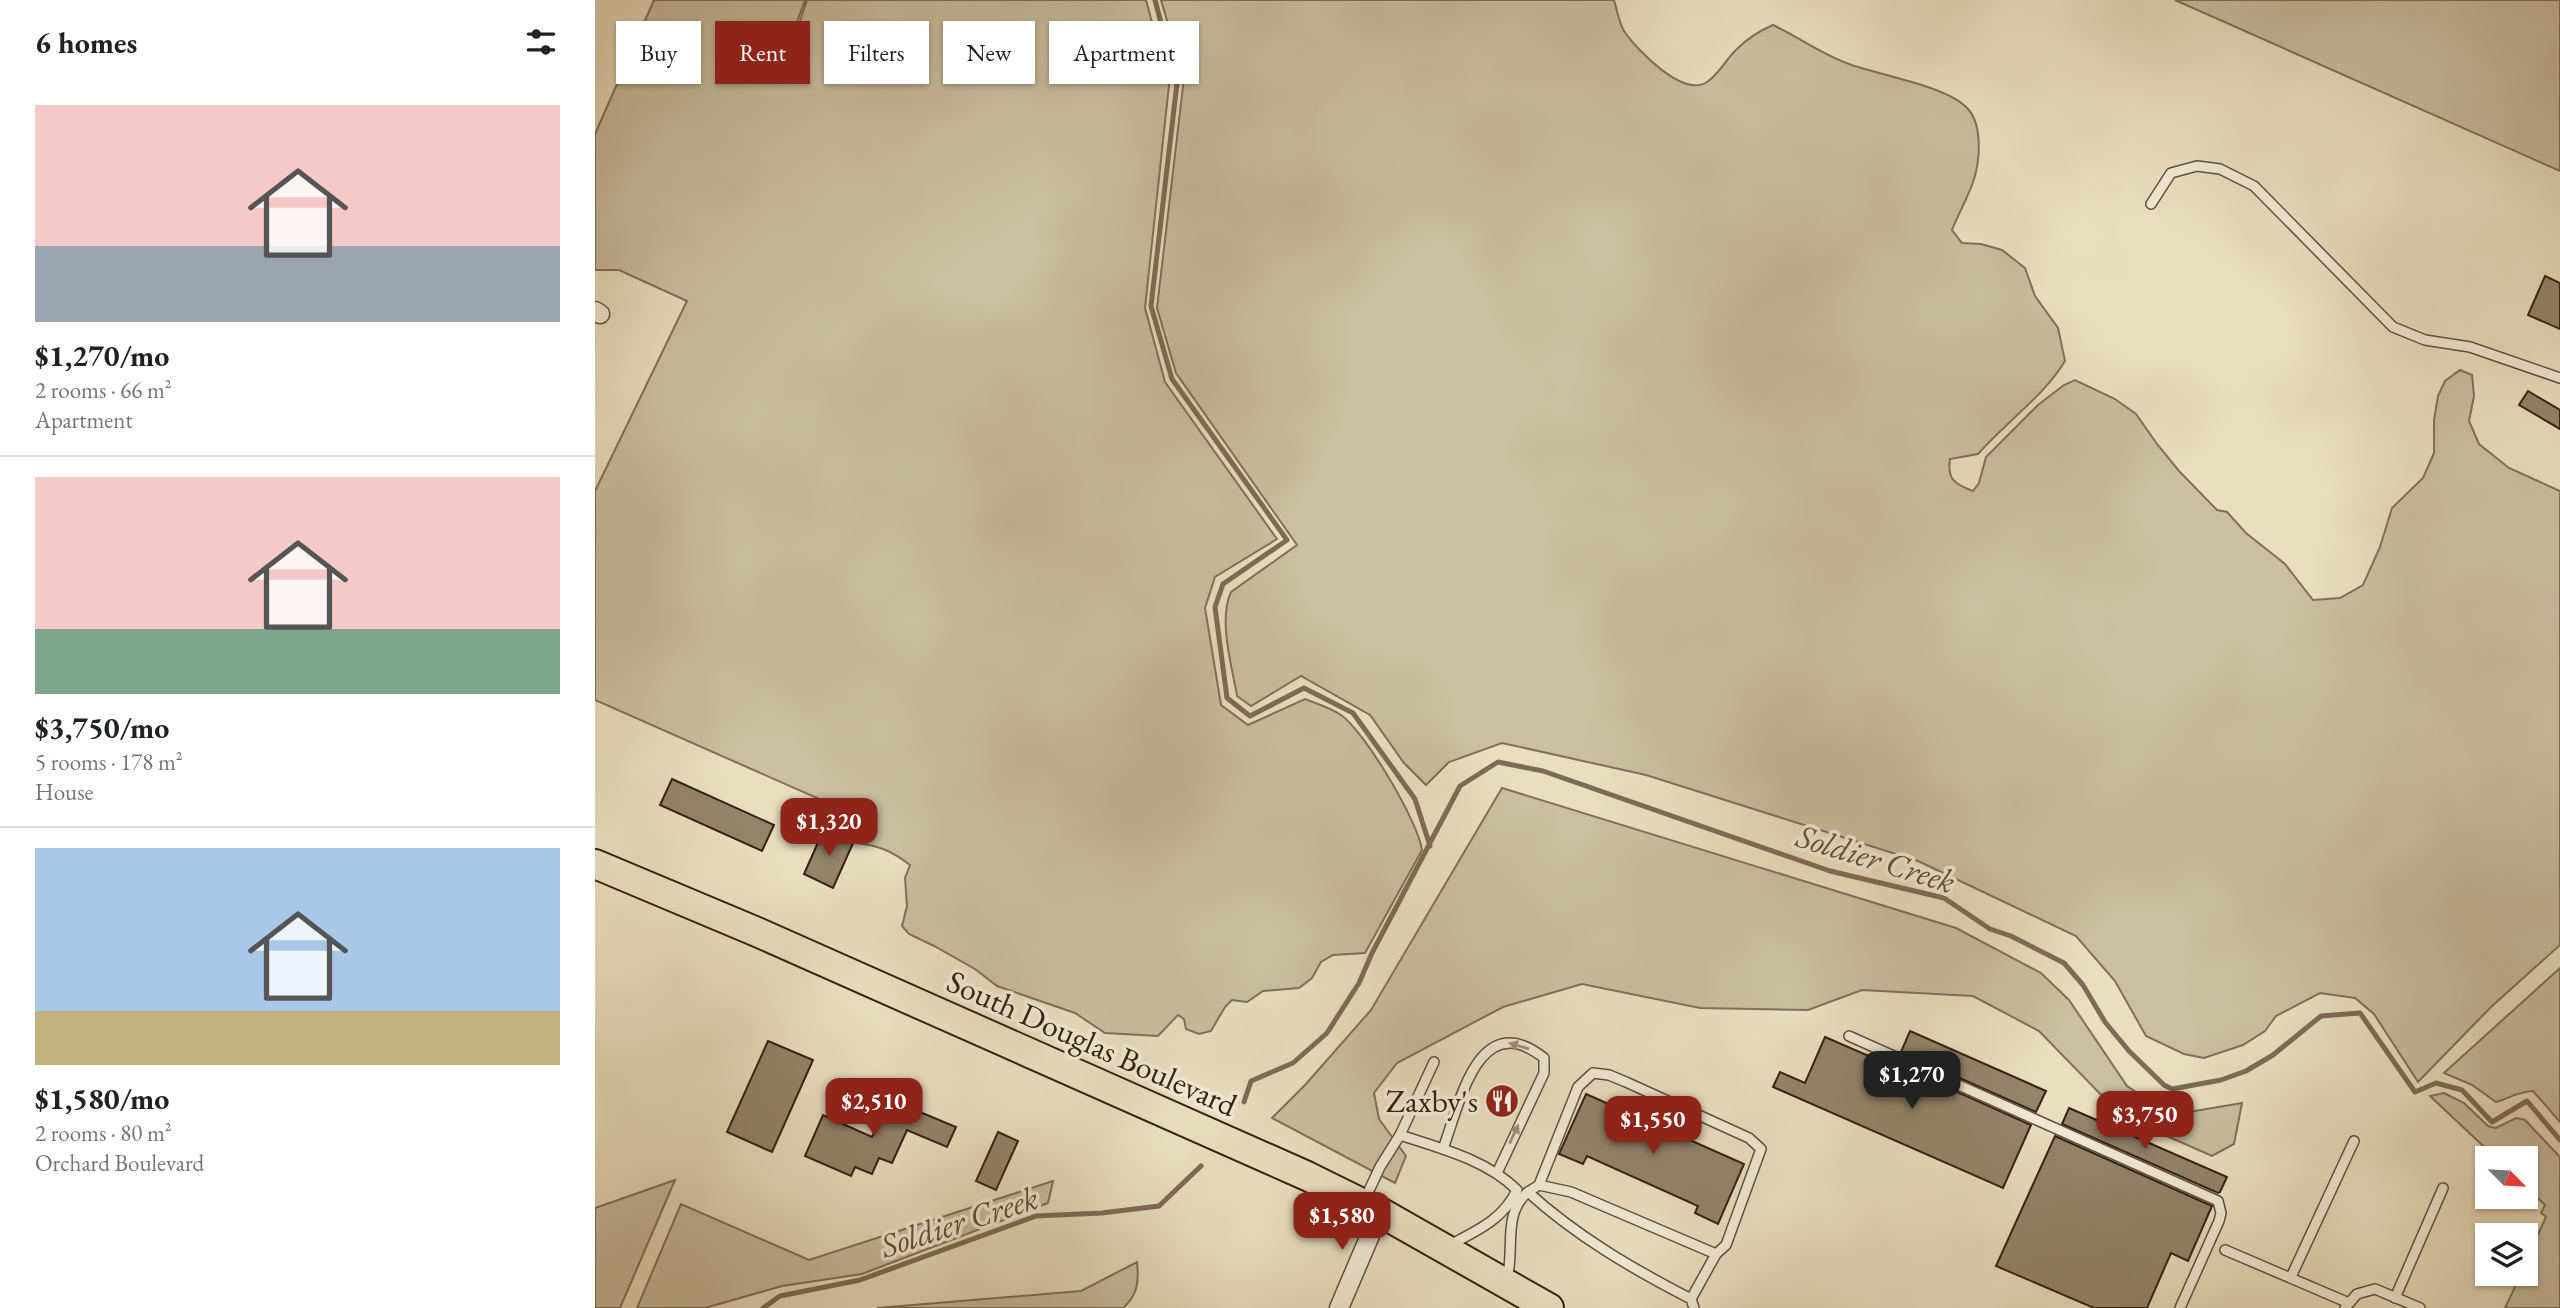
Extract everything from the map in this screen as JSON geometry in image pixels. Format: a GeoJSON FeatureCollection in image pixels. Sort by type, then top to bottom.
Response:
{"type":"FeatureCollection","features":[{"type":"Feature","properties":{"kind":"main road","name":"South Douglas Boulevard"},"geometry":{"type":"LineString","coordinates":[[595,864],[757,932],[1296,1171],[1372,1208],[1549,1308]]}},
{"type":"Feature","properties":{"kind":"street"},"geometry":{"type":"LineString","coordinates":[[1339,1308],[1372,1208]]}},
{"type":"Feature","properties":{"kind":"lane"},"geometry":{"type":"LineString","coordinates":[[2151,204],[2171,173],[2197,166],[2220,169],[2254,186],[2393,327],[2425,340],[2470,347],[2560,377]]}},
{"type":"Feature","properties":{"kind":"lane"},"geometry":{"type":"LineString","coordinates":[[1849,1036],[2218,1201],[2221,1213],[2219,1221],[2180,1308]]}},
{"type":"Feature","properties":{"kind":"lane"},"geometry":{"type":"LineString","coordinates":[[1443,1149],[1481,1054],[1505,1042],[1520,1044],[1544,1058],[1544,1073],[1497,1173]]}},
{"type":"Feature","properties":{"kind":"lane"},"geometry":{"type":"LineString","coordinates":[[1372,1208],[1380,1167],[1400,1135],[1434,1062]]}},
{"type":"Feature","properties":{"kind":"lane"},"geometry":{"type":"LineString","coordinates":[[1512,1215],[1521,1198],[1528,1192],[1539,1185],[1578,1087],[1593,1073],[1609,1075],[1749,1138],[1761,1149],[1726,1245],[1716,1254],[1693,1303],[1555,1217],[1528,1192]]}},
{"type":"Feature","properties":{"kind":"lane"},"geometry":{"type":"LineString","coordinates":[[1400,1135],[1443,1149],[1497,1173],[1517,1190],[1511,1203],[1494,1221],[1444,1248]]}},
{"type":"Feature","properties":{"kind":"lane"},"geometry":{"type":"LineString","coordinates":[[2291,1277],[2354,1141]]}},
{"type":"Feature","properties":{"kind":"lane"},"geometry":{"type":"LineString","coordinates":[[1539,1185],[1571,1192],[1716,1254]]}},
{"type":"Feature","properties":{"kind":"lane"},"geometry":{"type":"LineString","coordinates":[[2395,1297],[2444,1188]]}},
{"type":"Feature","properties":{"kind":"lane"},"geometry":{"type":"LineString","coordinates":[[1506,1282],[1509,1270],[1511,1203]]}},
{"type":"Feature","properties":{"kind":"lane"},"geometry":{"type":"LineString","coordinates":[[2225,1250],[2291,1277],[2347,1305],[2357,1294],[2375,1289],[2420,1308]]}},
{"type":"Feature","properties":{"kind":"shaded area"},"geometry":{"type":"Polygon","coordinates":[[[654,0],[805,0],[797,21],[715,21],[715,84],[810,84],[810,21],[800,21],[807,0],[1146,0],[1152,21],[1049,21],[1049,84],[1169,84],[1145,308],[1165,382],[1277,539],[1215,577],[1205,608],[1221,705],[1248,725],[1305,699],[1328,708],[1351,724],[1389,778],[1411,819],[1422,850],[1365,953],[1333,955],[1321,962],[1312,978],[1299,988],[1263,991],[1247,1002],[1232,1000],[1211,1031],[1199,1034],[1186,1029],[1184,1019],[1178,1015],[1158,1036],[1105,1033],[1075,1013],[997,986],[975,969],[909,934],[902,926],[907,906],[905,878],[910,865],[884,849],[855,843],[869,821],[595,700],[595,491],[687,301],[619,270],[595,270],[595,134],[617,84],[701,84],[701,21],[645,21],[654,0]]]}},
{"type":"Feature","properties":{"kind":"shaded area"},"geometry":{"type":"Polygon","coordinates":[[[1161,0],[1614,0],[1621,24],[1630,39],[1661,70],[1686,83],[1697,85],[1707,82],[1741,45],[1773,25],[1839,60],[1945,94],[1958,101],[1973,115],[1979,141],[1975,176],[1952,230],[1962,243],[1981,244],[2002,250],[2025,268],[2035,296],[2058,328],[2065,361],[2036,397],[1978,454],[1950,459],[1953,480],[1973,491],[1979,483],[1986,457],[2038,405],[2075,380],[2115,399],[2136,414],[2179,471],[2217,510],[2227,512],[2246,533],[2285,564],[2313,600],[2340,598],[2363,585],[2380,547],[2392,508],[2423,478],[2434,453],[2434,420],[2438,396],[2445,381],[2460,370],[2472,375],[2474,396],[2469,421],[2479,444],[2509,468],[2560,491],[2560,945],[2491,1007],[2418,1082],[2374,1014],[2355,998],[2320,993],[2276,1016],[2265,1031],[2243,1045],[2204,1058],[2184,1054],[2146,1036],[2115,981],[2076,936],[1918,861],[1646,775],[1502,743],[1449,762],[1426,785],[1404,763],[1370,715],[1301,676],[1251,706],[1237,696],[1227,643],[1227,603],[1231,592],[1297,545],[1176,373],[1157,308],[1183,84],[1199,84],[1199,21],[1167,21],[1161,0]]]}},
{"type":"Feature","properties":{"kind":"shaded area"},"geometry":{"type":"Polygon","coordinates":[[[2175,0],[2560,0],[2560,171],[2175,0]]]}},
{"type":"Feature","properties":{"kind":"shaded area"},"geometry":{"type":"Polygon","coordinates":[[[1502,788],[1956,928],[2041,973],[2069,1000],[2127,1086],[2171,1115],[2242,1103],[2234,1144],[2212,1156],[2160,1133],[2108,1102],[2039,1031],[1973,996],[1862,990],[1808,1010],[1700,1008],[1582,984],[1503,1007],[1397,1063],[1374,1093],[1379,1119],[1406,1156],[1395,1183],[1272,1118],[1371,1010],[1502,788]]]}},
{"type":"Feature","properties":{"kind":"shaded area"},"geometry":{"type":"Polygon","coordinates":[[[2560,968],[2560,1122],[2533,1091],[2496,1102],[2472,1085],[2444,1073],[2560,968]]]}},
{"type":"Feature","properties":{"kind":"shaded area"},"geometry":{"type":"Polygon","coordinates":[[[2444,1093],[2464,1103],[2488,1126],[2496,1128],[2516,1118],[2525,1120],[2560,1157],[2560,1308],[2505,1308],[2515,1286],[2538,1286],[2538,1235],[2546,1217],[2541,1213],[2545,1205],[2538,1198],[2538,1146],[2483,1146],[2430,1096],[2444,1093]]]}},
{"type":"Feature","properties":{"kind":"shaded area"},"geometry":{"type":"Polygon","coordinates":[[[675,1180],[620,1308],[595,1308],[595,1208],[675,1180]]]}},
{"type":"Feature","properties":{"kind":"shaded area"},"geometry":{"type":"Polygon","coordinates":[[[1053,1181],[1048,1203],[862,1274],[782,1286],[705,1308],[637,1308],[681,1204],[809,1260],[1053,1181]]]}},
{"type":"Feature","properties":{"kind":"shaded area"},"geometry":{"type":"Polygon","coordinates":[[[1137,1262],[1136,1287],[1132,1298],[1123,1308],[877,1308],[1081,1291],[1137,1262]]]}},
{"type":"Feature","properties":{"kind":"building"},"geometry":{"type":"Polygon","coordinates":[[[2545,276],[2560,283],[2560,329],[2528,315],[2545,276]]]}},
{"type":"Feature","properties":{"kind":"building"},"geometry":{"type":"Polygon","coordinates":[[[2528,391],[2560,410],[2560,429],[2519,405],[2528,391]]]}},
{"type":"Feature","properties":{"kind":"building"},"geometry":{"type":"Polygon","coordinates":[[[672,779],[774,825],[762,851],[660,805],[672,779]]]}},
{"type":"Feature","properties":{"kind":"building"},"geometry":{"type":"Polygon","coordinates":[[[824,829],[854,841],[833,888],[804,874],[824,829]]]}},
{"type":"Feature","properties":{"kind":"building"},"geometry":{"type":"Polygon","coordinates":[[[1910,1031],[2046,1091],[2036,1112],[1901,1052],[1910,1031]]]}},
{"type":"Feature","properties":{"kind":"building"},"geometry":{"type":"Polygon","coordinates":[[[1825,1037],[1894,1067],[1895,1064],[2031,1125],[2003,1188],[1773,1087],[1780,1072],[1805,1083],[1825,1037]]]}},
{"type":"Feature","properties":{"kind":"building"},"geometry":{"type":"Polygon","coordinates":[[[768,1041],[813,1060],[772,1152],[727,1132],[768,1041]]]}},
{"type":"Feature","properties":{"kind":"building"},"geometry":{"type":"Polygon","coordinates":[[[891,1094],[917,1106],[915,1110],[956,1127],[947,1147],[907,1130],[892,1163],[879,1158],[872,1174],[855,1167],[851,1176],[805,1156],[823,1115],[872,1137],[891,1094]]]}},
{"type":"Feature","properties":{"kind":"building"},"geometry":{"type":"Polygon","coordinates":[[[1586,1094],[1744,1164],[1718,1224],[1695,1213],[1698,1206],[1587,1156],[1583,1164],[1559,1154],[1586,1094]]]}},
{"type":"Feature","properties":{"kind":"building"},"geometry":{"type":"Polygon","coordinates":[[[2069,1108],[2227,1177],[2220,1192],[2062,1124],[2069,1108]]]}},
{"type":"Feature","properties":{"kind":"building"},"geometry":{"type":"Polygon","coordinates":[[[998,1132],[1018,1141],[996,1190],[976,1181],[998,1132]]]}},
{"type":"Feature","properties":{"kind":"building"},"geometry":{"type":"Polygon","coordinates":[[[2055,1136],[2212,1206],[2188,1261],[2171,1253],[2147,1308],[2094,1308],[1996,1266],[2055,1136]]]}},
{"type":"Feature","properties":{"kind":"waterway"},"geometry":{"type":"LineString","coordinates":[[1155,0],[1177,83],[1151,306],[1172,379],[1287,540],[1223,584],[1215,607],[1227,698],[1250,716],[1304,688],[1353,713],[1415,799],[1430,846]]}},
{"type":"Feature","properties":{"kind":"waterway","name":"Soldier Creek"},"geometry":{"type":"LineString","coordinates":[[1244,1102],[1251,1081],[1293,1063],[1327,1033],[1359,983],[1372,953],[1460,786],[1498,762],[1543,771],[1830,871],[1944,898],[1990,929],[2011,936],[2064,963],[2083,985],[2105,1022],[2129,1051],[2164,1085],[2172,1089],[2221,1080],[2246,1071],[2273,1055],[2321,1016],[2360,1013],[2415,1092],[2436,1083],[2462,1090],[2492,1122],[2527,1101],[2560,1140]]}},
{"type":"Feature","properties":{"kind":"waterway","name":"Soldier Creek"},"geometry":{"type":"LineString","coordinates":[[763,1308],[780,1296],[860,1280],[1036,1216],[1102,1213],[1159,1206],[1201,1166]]}},
{"type":"Feature","properties":{"kind":"place","name":"Zaxby's"},"geometry":{"type":"Point","coordinates":[1502,1101]}}]}
